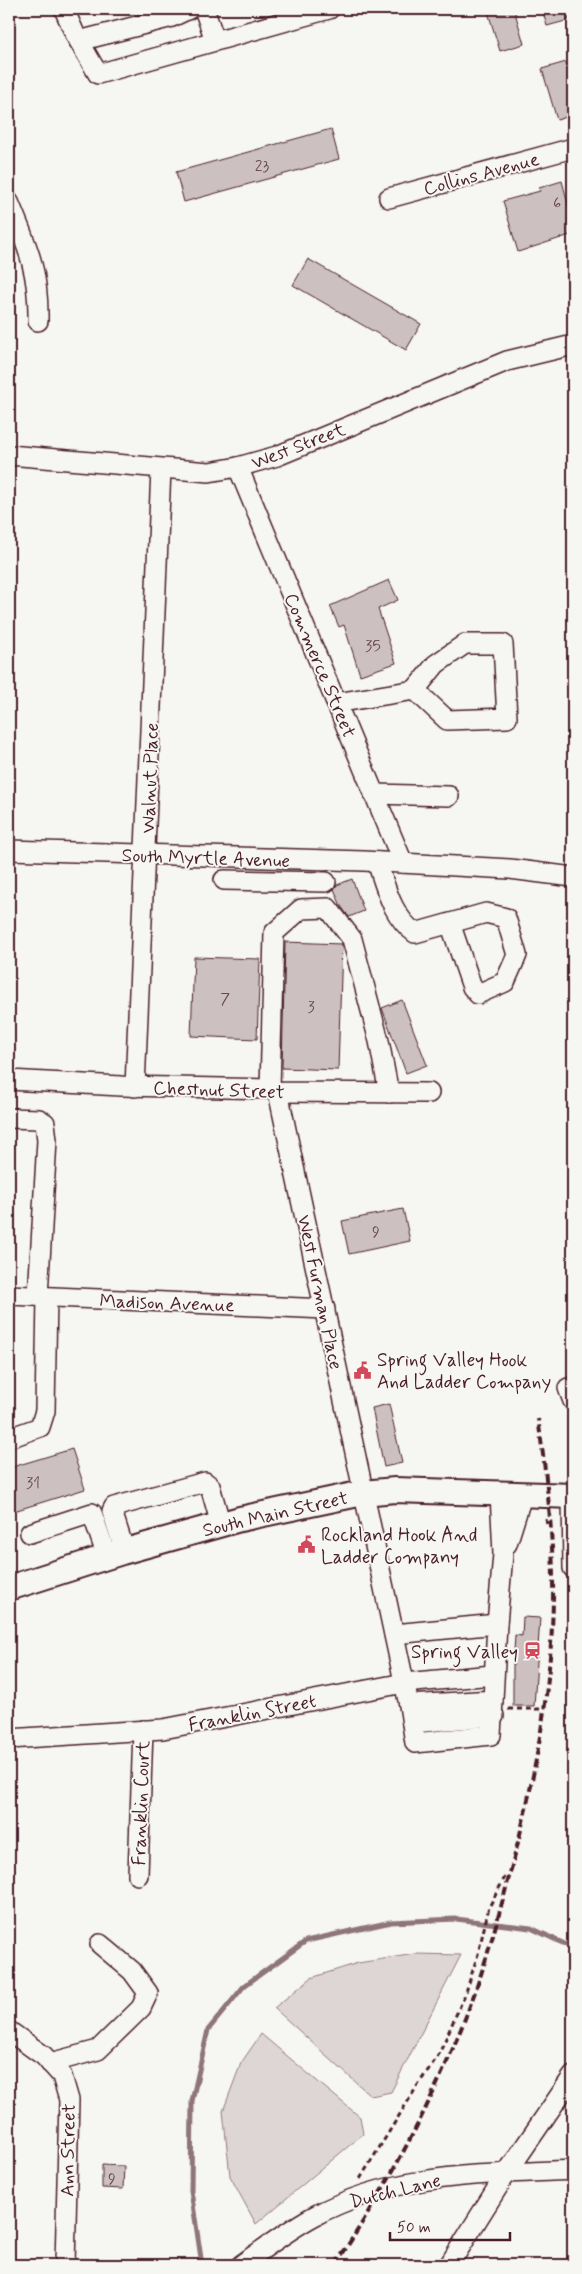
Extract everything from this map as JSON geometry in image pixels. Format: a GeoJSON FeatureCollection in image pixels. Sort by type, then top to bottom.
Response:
{"type":"FeatureCollection","features":[{"type":"Feature","properties":{"kind":"main road","name":"South Main Street"},"geometry":{"type":"LineString","coordinates":[[9,1588],[116,1554],[221,1525],[363,1492],[396,1490],[573,1496]]}},
{"type":"Feature","properties":{"kind":"street"},"geometry":{"type":"LineString","coordinates":[[64,9],[79,41],[98,74],[329,9]]}},
{"type":"Feature","properties":{"kind":"street"},"geometry":{"type":"LineString","coordinates":[[79,41],[164,19],[189,9]]}},
{"type":"Feature","properties":{"kind":"street"},"geometry":{"type":"LineString","coordinates":[[204,9],[214,40]]}},
{"type":"Feature","properties":{"kind":"street","name":"Collins Avenue"},"geometry":{"type":"LineString","coordinates":[[389,198],[573,148]]}},
{"type":"Feature","properties":{"kind":"street"},"geometry":{"type":"LineString","coordinates":[[9,202],[33,264],[38,294],[38,321]]}},
{"type":"Feature","properties":{"kind":"street","name":"West Street"},"geometry":{"type":"LineString","coordinates":[[9,455],[209,472],[238,467],[277,456],[507,361],[573,345]]}},
{"type":"Feature","properties":{"kind":"street","name":"Commerce Street"},"geometry":{"type":"LineString","coordinates":[[238,467],[403,863]]}},
{"type":"Feature","properties":{"kind":"street","name":"Walnut Place"},"geometry":{"type":"LineString","coordinates":[[135,1087],[161,469]]}},
{"type":"Feature","properties":{"kind":"street"},"geometry":{"type":"LineString","coordinates":[[336,703],[415,690],[436,664],[465,644],[503,644],[507,718],[447,720],[415,690]]}},
{"type":"Feature","properties":{"kind":"street"},"geometry":{"type":"LineString","coordinates":[[374,794],[449,796]]}},
{"type":"Feature","properties":{"kind":"street","name":"South Myrtle Avenue"},"geometry":{"type":"LineString","coordinates":[[9,850],[403,863],[510,869],[573,877]]}},
{"type":"Feature","properties":{"kind":"street"},"geometry":{"type":"LineString","coordinates":[[326,860],[328,908],[352,939],[389,1093]]}},
{"type":"Feature","properties":{"kind":"street"},"geometry":{"type":"LineString","coordinates":[[377,862],[394,909],[404,925],[415,933],[450,923]]}},
{"type":"Feature","properties":{"kind":"street"},"geometry":{"type":"LineString","coordinates":[[224,880],[326,882]]}},
{"type":"Feature","properties":{"kind":"street","name":"West Furman Place"},"geometry":{"type":"LineString","coordinates":[[328,908],[301,909],[274,933],[274,1091],[325,1309],[394,1634],[415,1743],[491,1735],[498,1708]]}},
{"type":"Feature","properties":{"kind":"street","name":"Chestnut Street"},"geometry":{"type":"LineString","coordinates":[[9,1080],[135,1087],[429,1093]]}},
{"type":"Feature","properties":{"kind":"street"},"geometry":{"type":"LineString","coordinates":[[9,1118],[39,1119],[45,1123],[47,1140],[42,1297],[45,1412],[40,1426],[9,1438]]}},
{"type":"Feature","properties":{"kind":"street","name":"Madison Avenue"},"geometry":{"type":"LineString","coordinates":[[9,1295],[325,1309]]}},
{"type":"Feature","properties":{"kind":"street"},"geometry":{"type":"LineString","coordinates":[[116,1554],[112,1511],[114,1507],[138,1500],[205,1482],[210,1486],[221,1525]]}},
{"type":"Feature","properties":{"kind":"street"},"geometry":{"type":"LineString","coordinates":[[410,1714],[498,1708],[493,1675],[503,1554],[500,1493]]}},
{"type":"Feature","properties":{"kind":"street"},"geometry":{"type":"LineString","coordinates":[[503,1554],[524,1494]]}},
{"type":"Feature","properties":{"kind":"street"},"geometry":{"type":"LineString","coordinates":[[573,1496],[573,1568]]}},
{"type":"Feature","properties":{"kind":"street"},"geometry":{"type":"LineString","coordinates":[[30,1533],[92,1513],[116,1554]]}},
{"type":"Feature","properties":{"kind":"street"},"geometry":{"type":"LineString","coordinates":[[394,1634],[497,1624]]}},
{"type":"Feature","properties":{"kind":"street","name":"Franklin Street"},"geometry":{"type":"LineString","coordinates":[[9,1739],[163,1729],[404,1683],[493,1675]]}},
{"type":"Feature","properties":{"kind":"street","name":"Franklin Court"},"geometry":{"type":"LineString","coordinates":[[138,1876],[143,1730]]}},
{"type":"Feature","properties":{"kind":"street"},"geometry":{"type":"LineString","coordinates":[[50,2063],[98,2050],[141,2008],[148,1993],[132,1971],[100,1944]]}},
{"type":"Feature","properties":{"kind":"street","name":"Ann Street"},"geometry":{"type":"LineString","coordinates":[[9,2031],[44,2056],[62,2076],[69,2100],[65,2265]]}},
{"type":"Feature","properties":{"kind":"street"},"geometry":{"type":"LineString","coordinates":[[449,2265],[506,2174],[573,2076]]}},
{"type":"Feature","properties":{"kind":"street","name":"Dutch Lane"},"geometry":{"type":"LineString","coordinates":[[241,2265],[300,2224],[328,2209],[364,2195],[429,2179],[457,2175],[573,2170]]}},
{"type":"Feature","properties":{"kind":"path"},"geometry":{"type":"LineString","coordinates":[[546,1519],[547,1525]]}},
{"type":"Feature","properties":{"kind":"path"},"geometry":{"type":"LineString","coordinates":[[498,1708],[541,1709]]}},
{"type":"Feature","properties":{"kind":"path"},"geometry":{"type":"LineString","coordinates":[[357,2184],[439,2054],[466,1992],[478,1954],[489,1907],[505,1877]]}},
{"type":"Feature","properties":{"kind":"shaded area"},"geometry":{"type":"Polygon","coordinates":[[[415,1954],[461,1955],[391,2092],[371,2096],[274,2008],[311,1978],[358,1963],[415,1954]]]}},
{"type":"Feature","properties":{"kind":"shaded area"},"geometry":{"type":"Polygon","coordinates":[[[261,2034],[360,2117],[363,2134],[256,2224],[230,2176],[223,2111],[241,2063],[261,2034]]]}},
{"type":"Feature","properties":{"kind":"building"},"geometry":{"type":"Polygon","coordinates":[[[487,9],[514,9],[524,44],[500,51],[487,9]]]}},
{"type":"Feature","properties":{"kind":"building"},"geometry":{"type":"Polygon","coordinates":[[[542,9],[566,9],[569,20],[547,26],[542,9]]]}},
{"type":"Feature","properties":{"kind":"building"},"geometry":{"type":"Polygon","coordinates":[[[566,62],[573,87],[573,115],[557,120],[542,69],[566,62]]]}},
{"type":"Feature","properties":{"kind":"building"},"geometry":{"type":"Polygon","coordinates":[[[331,129],[339,159],[184,202],[176,172],[331,129]]]}},
{"type":"Feature","properties":{"kind":"building"},"geometry":{"type":"Polygon","coordinates":[[[562,181],[573,222],[573,234],[518,252],[503,201],[540,191],[539,188],[562,181]]]}},
{"type":"Feature","properties":{"kind":"building"},"geometry":{"type":"Polygon","coordinates":[[[308,259],[421,324],[406,350],[293,285],[308,259]]]}},
{"type":"Feature","properties":{"kind":"building"},"geometry":{"type":"Polygon","coordinates":[[[389,580],[398,600],[378,609],[396,663],[360,675],[344,625],[339,627],[330,606],[389,580]]]}},
{"type":"Feature","properties":{"kind":"building"},"geometry":{"type":"Polygon","coordinates":[[[352,879],[364,911],[349,917],[341,906],[334,889],[337,885],[352,879]]]}},
{"type":"Feature","properties":{"kind":"building"},"geometry":{"type":"Polygon","coordinates":[[[285,942],[342,944],[338,1070],[282,1068],[285,942]]]}},
{"type":"Feature","properties":{"kind":"building"},"geometry":{"type":"Polygon","coordinates":[[[194,957],[260,959],[257,1039],[191,1036],[194,957]]]}},
{"type":"Feature","properties":{"kind":"building"},"geometry":{"type":"Polygon","coordinates":[[[402,1000],[427,1065],[406,1073],[382,1008],[402,1000]]]}},
{"type":"Feature","properties":{"kind":"building"},"geometry":{"type":"Polygon","coordinates":[[[403,1209],[410,1241],[349,1254],[342,1221],[403,1209]]]}},
{"type":"Feature","properties":{"kind":"building"},"geometry":{"type":"Polygon","coordinates":[[[389,1404],[402,1463],[384,1467],[372,1408],[389,1404]]]}},
{"type":"Feature","properties":{"kind":"building"},"geometry":{"type":"Polygon","coordinates":[[[72,1449],[85,1489],[14,1511],[9,1494],[9,1468],[72,1449]]]}},
{"type":"Feature","properties":{"kind":"building"},"geometry":{"type":"Polygon","coordinates":[[[523,1617],[540,1618],[534,1706],[513,1706],[513,1652],[515,1635],[522,1636],[523,1617]]]}},
{"type":"Feature","properties":{"kind":"building"},"geometry":{"type":"Polygon","coordinates":[[[102,2165],[124,2166],[123,2189],[102,2188],[102,2165]]]}},
{"type":"Feature","properties":{"kind":"waterway"},"geometry":{"type":"LineString","coordinates":[[202,2265],[191,2191],[192,2101],[208,2030],[244,1986],[306,1941],[391,1922],[456,1919],[531,1928],[573,1948]]}},
{"type":"Feature","properties":{"kind":"railway"},"geometry":{"type":"LineString","coordinates":[[335,2265],[373,2206],[407,2144],[453,2049],[486,1958],[522,1826],[541,1731],[552,1634],[552,1555],[549,1510],[538,1419]]}},
{"type":"Feature","properties":{"kind":"place","name":"Spring Valley Hook And Ladder Company"},"geometry":{"type":"Point","coordinates":[363,1370]}},
{"type":"Feature","properties":{"kind":"place","name":"Rockland Hook And Ladder Company"},"geometry":{"type":"Point","coordinates":[307,1545]}},
{"type":"Feature","properties":{"kind":"place","name":"Spring Valley"},"geometry":{"type":"Point","coordinates":[532,1651]}}]}
